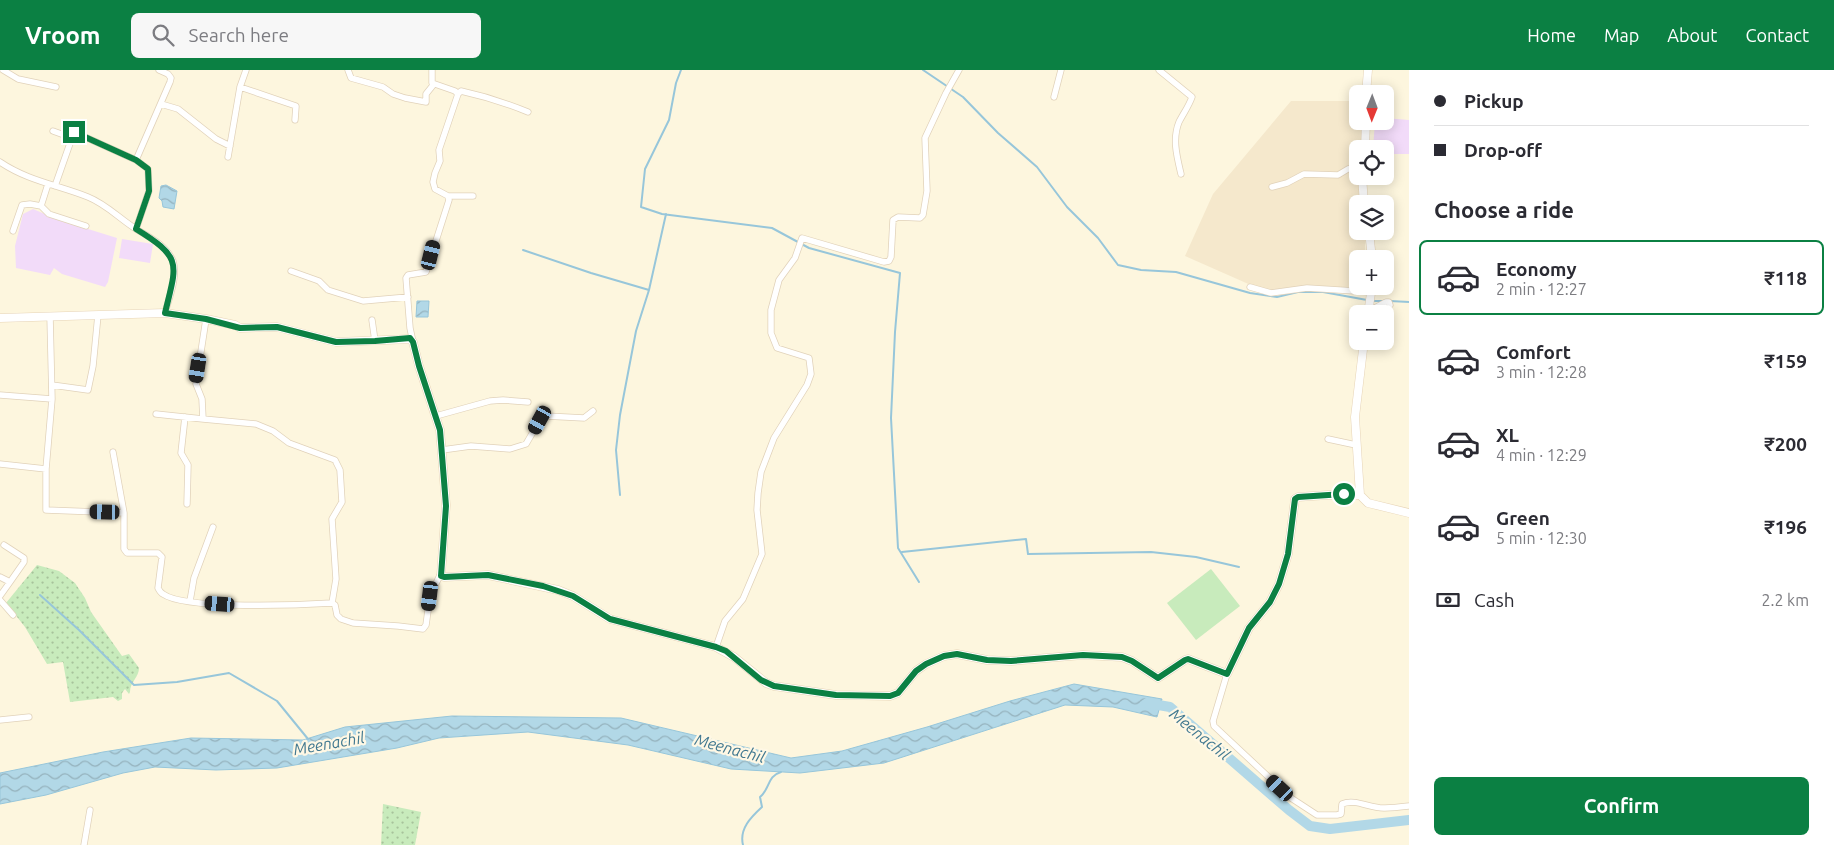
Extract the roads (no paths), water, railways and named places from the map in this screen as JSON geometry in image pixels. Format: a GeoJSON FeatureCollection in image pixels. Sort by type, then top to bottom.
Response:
{"type":"FeatureCollection","features":[{"type":"Feature","properties":{"kind":"main road"},"geometry":{"type":"LineString","coordinates":[[1367,85],[1368,70]]}},
{"type":"Feature","properties":{"kind":"main road"},"geometry":{"type":"LineString","coordinates":[[0,318],[165,313],[206,319],[240,328],[277,327],[336,342],[410,338],[413,342],[440,430],[446,506],[441,573],[444,577],[488,575],[558,590],[573,596],[610,619],[716,647],[734,657],[766,683],[774,686],[836,695],[890,696],[898,693],[916,671],[926,664],[944,656],[957,654],[987,660],[1011,661],[1083,655],[1122,657],[1132,661],[1158,678],[1188,659],[1227,674],[1249,628],[1270,602],[1279,584],[1288,554],[1295,499],[1298,497],[1360,494]]}},
{"type":"Feature","properties":{"kind":"main road"},"geometry":{"type":"LineString","coordinates":[[1363,350],[1355,416],[1360,494],[1368,503],[1409,513]]}},
{"type":"Feature","properties":{"kind":"street"},"geometry":{"type":"LineString","coordinates":[[2,70],[18,79],[56,87]]}},
{"type":"Feature","properties":{"kind":"street"},"geometry":{"type":"LineString","coordinates":[[136,160],[171,78],[168,74],[159,70]]}},
{"type":"Feature","properties":{"kind":"street"},"geometry":{"type":"LineString","coordinates":[[228,157],[240,87],[246,70]]}},
{"type":"Feature","properties":{"kind":"street"},"geometry":{"type":"LineString","coordinates":[[348,70],[351,78],[383,87],[393,94],[419,101],[426,102],[426,94],[434,84]]}},
{"type":"Feature","properties":{"kind":"street"},"geometry":{"type":"LineString","coordinates":[[432,70],[432,83],[455,91],[458,94]]}},
{"type":"Feature","properties":{"kind":"street"},"geometry":{"type":"LineString","coordinates":[[716,647],[725,622],[743,599],[762,554],[758,493],[762,472],[774,438],[807,385],[810,374],[809,358],[777,348],[771,333],[771,310],[779,280],[795,258],[802,238],[884,262],[889,261],[891,257],[893,220],[898,217],[920,218],[923,215],[927,191],[925,141],[946,93],[959,70]]}},
{"type":"Feature","properties":{"kind":"street"},"geometry":{"type":"LineString","coordinates":[[1054,97],[1061,70]]}},
{"type":"Feature","properties":{"kind":"street"},"geometry":{"type":"LineString","coordinates":[[1159,70],[1192,97],[1180,120],[1176,135],[1175,145],[1180,174]]}},
{"type":"Feature","properties":{"kind":"street"},"geometry":{"type":"LineString","coordinates":[[240,87],[296,106],[295,120]]}},
{"type":"Feature","properties":{"kind":"street"},"geometry":{"type":"LineString","coordinates":[[473,196],[448,196],[437,192],[434,182],[435,173],[440,161],[439,150],[458,94],[461,91],[475,94],[502,101],[528,112]]}},
{"type":"Feature","properties":{"kind":"street"},"geometry":{"type":"LineString","coordinates":[[161,104],[178,109],[216,139],[230,146]]}},
{"type":"Feature","properties":{"kind":"street"},"geometry":{"type":"LineString","coordinates":[[53,131],[64,135],[74,132],[136,160],[148,169],[149,191],[136,229]]}},
{"type":"Feature","properties":{"kind":"street"},"geometry":{"type":"LineString","coordinates":[[55,186],[74,132]]}},
{"type":"Feature","properties":{"kind":"street"},"geometry":{"type":"LineString","coordinates":[[0,162],[25,176],[89,197],[161,245],[173,261],[174,277],[165,313]]}},
{"type":"Feature","properties":{"kind":"street"},"geometry":{"type":"LineString","coordinates":[[1272,187],[1287,183],[1304,174],[1338,175],[1349,169]]}},
{"type":"Feature","properties":{"kind":"street"},"geometry":{"type":"LineString","coordinates":[[41,206],[48,184]]}},
{"type":"Feature","properties":{"kind":"street"},"geometry":{"type":"LineString","coordinates":[[413,342],[406,284],[408,275],[426,272],[434,242],[449,200],[448,196]]}},
{"type":"Feature","properties":{"kind":"street"},"geometry":{"type":"LineString","coordinates":[[13,231],[22,205],[30,204],[41,206],[49,214],[86,226]]}},
{"type":"Feature","properties":{"kind":"street"},"geometry":{"type":"LineString","coordinates":[[291,271],[319,282],[328,290],[363,301],[408,296]]}},
{"type":"Feature","properties":{"kind":"street"},"geometry":{"type":"LineString","coordinates":[[1250,287],[1270,293],[1307,288],[1349,290]]}},
{"type":"Feature","properties":{"kind":"street"},"geometry":{"type":"LineString","coordinates":[[1380,305],[1386,302],[1390,304]]}},
{"type":"Feature","properties":{"kind":"street"},"geometry":{"type":"LineString","coordinates":[[52,385],[88,390],[94,366],[98,315]]}},
{"type":"Feature","properties":{"kind":"street"},"geometry":{"type":"LineString","coordinates":[[50,316],[52,399],[46,469],[46,510],[124,513]]}},
{"type":"Feature","properties":{"kind":"street"},"geometry":{"type":"LineString","coordinates":[[203,419],[202,399],[196,384],[206,319]]}},
{"type":"Feature","properties":{"kind":"street"},"geometry":{"type":"LineString","coordinates":[[372,320],[375,341]]}},
{"type":"Feature","properties":{"kind":"street"},"geometry":{"type":"LineString","coordinates":[[0,395],[52,399]]}},
{"type":"Feature","properties":{"kind":"street"},"geometry":{"type":"LineString","coordinates":[[436,416],[490,401],[528,402]]}},
{"type":"Feature","properties":{"kind":"street"},"geometry":{"type":"LineString","coordinates":[[442,450],[471,446],[510,449],[526,444],[540,420],[546,416],[584,418],[593,411]]}},
{"type":"Feature","properties":{"kind":"street"},"geometry":{"type":"LineString","coordinates":[[156,414],[256,424],[273,431],[289,443],[335,460],[340,470],[342,502],[332,519],[336,578],[332,603],[335,605],[337,615],[341,619],[353,623],[423,629],[426,625],[430,596],[441,573]]}},
{"type":"Feature","properties":{"kind":"street"},"geometry":{"type":"LineString","coordinates":[[185,417],[181,453],[188,465],[186,504]]}},
{"type":"Feature","properties":{"kind":"street"},"geometry":{"type":"LineString","coordinates":[[1328,439],[1356,445]]}},
{"type":"Feature","properties":{"kind":"street"},"geometry":{"type":"LineString","coordinates":[[113,452],[124,513],[124,549],[127,553],[158,553],[162,557],[158,588],[163,594],[175,599],[220,604],[332,603]]}},
{"type":"Feature","properties":{"kind":"street"},"geometry":{"type":"LineString","coordinates":[[0,464],[46,469]]}},
{"type":"Feature","properties":{"kind":"street"},"geometry":{"type":"LineString","coordinates":[[190,601],[194,578],[213,527]]}},
{"type":"Feature","properties":{"kind":"street"},"geometry":{"type":"LineString","coordinates":[[0,596],[21,566],[24,558],[4,545]]}},
{"type":"Feature","properties":{"kind":"street"},"geometry":{"type":"LineString","coordinates":[[0,577],[10,582]]}},
{"type":"Feature","properties":{"kind":"street"},"geometry":{"type":"LineString","coordinates":[[0,600],[12,615]]}},
{"type":"Feature","properties":{"kind":"street"},"geometry":{"type":"LineString","coordinates":[[1227,674],[1213,721],[1214,726],[1291,798],[1322,816],[1340,814],[1342,804],[1345,802],[1384,808],[1409,806]]}},
{"type":"Feature","properties":{"kind":"street"},"geometry":{"type":"LineString","coordinates":[[0,720],[29,717]]}},
{"type":"Feature","properties":{"kind":"street"},"geometry":{"type":"LineString","coordinates":[[84,845],[90,810]]}},
{"type":"Feature","properties":{"kind":"water"},"geometry":{"type":"Polygon","coordinates":[[[166,185],[177,191],[174,209],[163,207],[162,201],[159,198],[161,186],[166,185]]]}},
{"type":"Feature","properties":{"kind":"water"},"geometry":{"type":"Polygon","coordinates":[[[417,301],[429,301],[428,317],[416,317],[417,301]]]}},
{"type":"Feature","properties":{"kind":"water"},"geometry":{"type":"Polygon","coordinates":[[[1074,684],[1162,699],[1157,717],[1113,707],[1065,705],[884,763],[800,773],[731,769],[628,745],[528,732],[439,738],[397,748],[277,768],[216,770],[155,767],[123,773],[46,795],[0,804],[0,773],[103,752],[191,738],[303,740],[345,727],[452,716],[621,718],[791,758],[842,751],[1074,684]]]}},
{"type":"Feature","properties":{"kind":"waterway"},"geometry":{"type":"LineString","coordinates":[[681,70],[676,83],[669,120],[645,169],[641,207],[662,214],[772,228],[809,248],[900,273],[891,418],[898,548],[919,582]]}},
{"type":"Feature","properties":{"kind":"waterway"},"geometry":{"type":"LineString","coordinates":[[923,70],[963,97],[998,133],[1037,167],[1067,207],[1098,238],[1118,265],[1141,270],[1176,272],[1250,293],[1277,297],[1298,292],[1323,292],[1367,300]]}},
{"type":"Feature","properties":{"kind":"waterway"},"geometry":{"type":"LineString","coordinates":[[620,495],[616,450],[620,415],[636,331],[649,290],[666,214]]}},
{"type":"Feature","properties":{"kind":"waterway"},"geometry":{"type":"LineString","coordinates":[[523,250],[649,290]]}},
{"type":"Feature","properties":{"kind":"waterway"},"geometry":{"type":"LineString","coordinates":[[1372,301],[1382,301]]}},
{"type":"Feature","properties":{"kind":"waterway"},"geometry":{"type":"LineString","coordinates":[[1390,301],[1409,302]]}},
{"type":"Feature","properties":{"kind":"waterway"},"geometry":{"type":"LineString","coordinates":[[902,552],[1026,539],[1028,554],[1151,552],[1196,557],[1239,567]]}},
{"type":"Feature","properties":{"kind":"waterway"},"geometry":{"type":"LineString","coordinates":[[40,595],[79,630],[134,685],[177,682],[229,673],[277,701],[308,739]]}},
{"type":"Feature","properties":{"kind":"waterway","name":"Meenachil"},"geometry":{"type":"LineString","coordinates":[[1147,703],[1170,707],[1310,826],[1330,829],[1409,820]]}},
{"type":"Feature","properties":{"kind":"waterway"},"geometry":{"type":"LineString","coordinates":[[743,845],[744,829],[750,819],[762,807],[760,797],[773,776],[781,772]]}}]}
